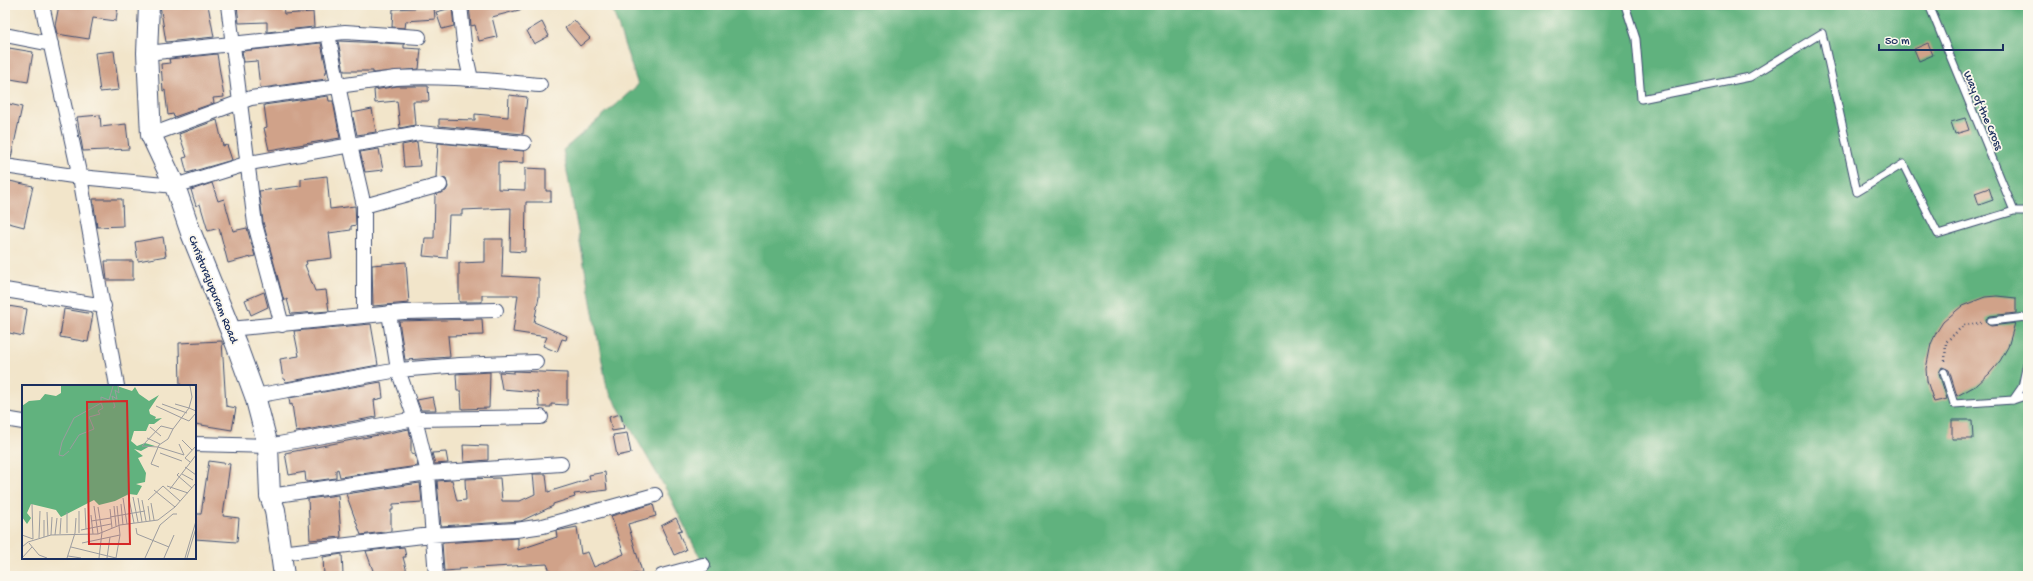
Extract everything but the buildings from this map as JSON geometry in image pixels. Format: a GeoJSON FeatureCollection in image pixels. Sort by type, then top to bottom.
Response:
{"type":"FeatureCollection","features":[{"type":"Feature","properties":{"kind":"street"},"geometry":{"type":"LineString","coordinates":[[42,5],[80,177],[117,385]]}},
{"type":"Feature","properties":{"kind":"street","name":"Christurajupuram Road"},"geometry":{"type":"LineString","coordinates":[[149,5],[147,54],[151,135],[175,186],[191,233],[230,329],[255,396],[268,446],[270,496],[275,510],[284,576]]}},
{"type":"Feature","properties":{"kind":"street"},"geometry":{"type":"LineString","coordinates":[[228,5],[249,163],[255,224],[282,325]]}},
{"type":"Feature","properties":{"kind":"street"},"geometry":{"type":"LineString","coordinates":[[460,5],[471,79]]}},
{"type":"Feature","properties":{"kind":"street"},"geometry":{"type":"LineString","coordinates":[[147,54],[345,32],[419,37]]}},
{"type":"Feature","properties":{"kind":"street"},"geometry":{"type":"LineString","coordinates":[[328,34],[350,145],[364,206],[364,316]]}},
{"type":"Feature","properties":{"kind":"street"},"geometry":{"type":"LineString","coordinates":[[5,35],[51,44]]}},
{"type":"Feature","properties":{"kind":"street"},"geometry":{"type":"LineString","coordinates":[[151,135],[251,98],[416,76],[540,85]]}},
{"type":"Feature","properties":{"kind":"street"},"geometry":{"type":"LineString","coordinates":[[5,166],[80,177],[175,186],[249,163],[419,133],[524,143]]}},
{"type":"Feature","properties":{"kind":"street"},"geometry":{"type":"LineString","coordinates":[[364,206],[440,186]]}},
{"type":"Feature","properties":{"kind":"street"},"geometry":{"type":"LineString","coordinates":[[5,290],[104,306]]}},
{"type":"Feature","properties":{"kind":"street"},"geometry":{"type":"LineString","coordinates":[[230,329],[282,325],[389,313],[496,310]]}},
{"type":"Feature","properties":{"kind":"street"},"geometry":{"type":"LineString","coordinates":[[389,313],[398,370],[415,420],[428,473],[431,535],[436,576]]}},
{"type":"Feature","properties":{"kind":"street"},"geometry":{"type":"LineString","coordinates":[[255,396],[398,370],[460,365],[536,362]]}},
{"type":"Feature","properties":{"kind":"street"},"geometry":{"type":"LineString","coordinates":[[196,444],[268,446],[415,420],[541,417]]}},
{"type":"Feature","properties":{"kind":"street"},"geometry":{"type":"LineString","coordinates":[[5,419],[22,422]]}},
{"type":"Feature","properties":{"kind":"street"},"geometry":{"type":"LineString","coordinates":[[270,496],[428,473],[561,464]]}},
{"type":"Feature","properties":{"kind":"street"},"geometry":{"type":"LineString","coordinates":[[281,553],[431,535],[516,530],[543,526],[654,495]]}},
{"type":"Feature","properties":{"kind":"street"},"geometry":{"type":"LineString","coordinates":[[662,576],[703,565]]}},
{"type":"Feature","properties":{"kind":"lane"},"geometry":{"type":"LineString","coordinates":[[1625,5],[1636,39],[1641,99],[1750,78],[1822,33],[1857,192],[1903,164],[1938,234],[2014,211],[2028,211]]}},
{"type":"Feature","properties":{"kind":"lane","name":"Way of the Cross"},"geometry":{"type":"LineString","coordinates":[[1929,5],[2014,211]]}},
{"type":"Feature","properties":{"kind":"lane"},"geometry":{"type":"LineString","coordinates":[[1991,321],[2026,317],[2028,321]]}},
{"type":"Feature","properties":{"kind":"lane"},"geometry":{"type":"LineString","coordinates":[[2013,400],[2022,387],[2028,367],[2028,359]]}},
{"type":"Feature","properties":{"kind":"lane"},"geometry":{"type":"LineString","coordinates":[[1944,372],[1954,404],[2013,400],[2028,395]]}},
{"type":"Feature","properties":{"kind":"path"},"geometry":{"type":"LineString","coordinates":[[1944,372],[1946,342],[1964,326],[1991,321]]}},
{"type":"Feature","properties":{"kind":"green space"},"geometry":{"type":"Polygon","coordinates":[[[611,5],[2028,5],[2028,576],[709,576],[667,491],[607,388],[563,150],[638,85],[611,5]]]}}]}
